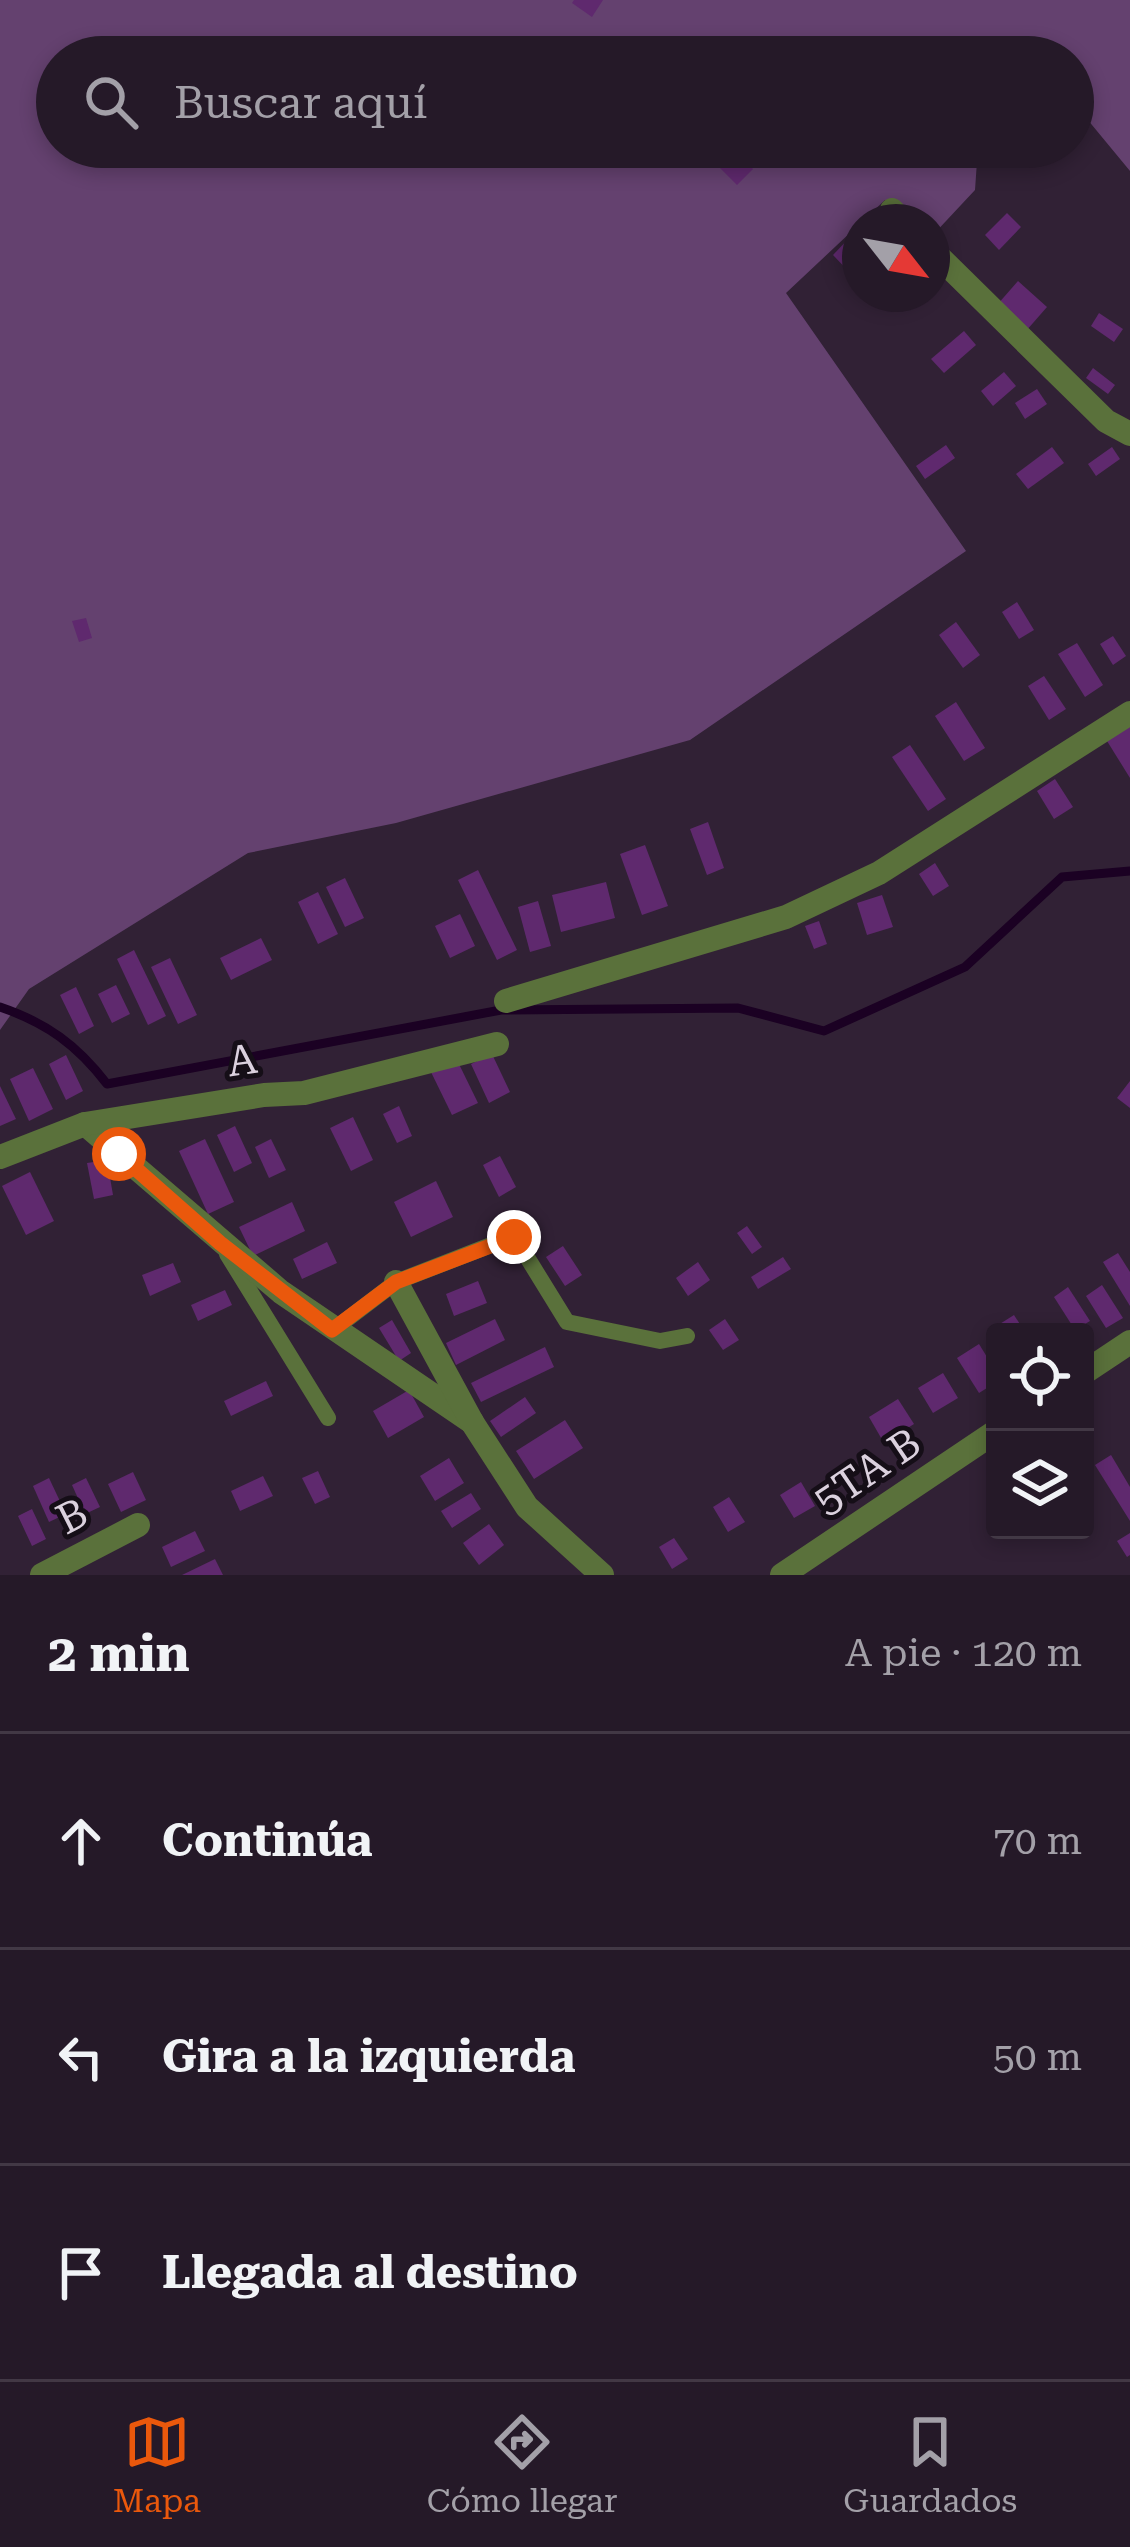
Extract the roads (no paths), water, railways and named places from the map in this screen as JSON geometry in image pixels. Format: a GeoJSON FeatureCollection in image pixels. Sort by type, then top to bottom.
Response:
{"type":"FeatureCollection","features":[{"type":"Feature","properties":{"kind":"street"},"geometry":{"type":"LineString","coordinates":[[950,268],[1106,421],[1130,434]]}},
{"type":"Feature","properties":{"kind":"street"},"geometry":{"type":"LineString","coordinates":[[506,1001],[786,917],[879,873],[1130,713]]}},
{"type":"Feature","properties":{"kind":"street","name":"A"},"geometry":{"type":"LineString","coordinates":[[0,1157],[85,1124],[264,1095],[304,1093],[497,1044]]}},
{"type":"Feature","properties":{"kind":"street"},"geometry":{"type":"LineString","coordinates":[[85,1124],[220,1243],[332,1330],[472,1422]]}},
{"type":"Feature","properties":{"kind":"street"},"geometry":{"type":"LineString","coordinates":[[396,1282],[472,1422],[527,1508],[602,1575]]}},
{"type":"Feature","properties":{"kind":"street"},"geometry":{"type":"LineString","coordinates":[[1094,1368],[1126,1353]]}},
{"type":"Feature","properties":{"kind":"street","name":"5TA B"},"geometry":{"type":"LineString","coordinates":[[782,1575],[986,1438]]}},
{"type":"Feature","properties":{"kind":"street","name":"B"},"geometry":{"type":"LineString","coordinates":[[42,1575],[138,1525]]}},
{"type":"Feature","properties":{"kind":"lane"},"geometry":{"type":"LineString","coordinates":[[332,1330],[396,1282],[514,1237],[567,1322],[660,1341],[687,1336]]}},
{"type":"Feature","properties":{"kind":"lane"},"geometry":{"type":"LineString","coordinates":[[220,1243],[328,1418]]}},
{"type":"Feature","properties":{"kind":"waterway"},"geometry":{"type":"LineString","coordinates":[[0,1007],[60,1037],[107,1084],[501,1010],[738,1008],[824,1031],[965,967],[1062,877],[1130,871]]}}]}
